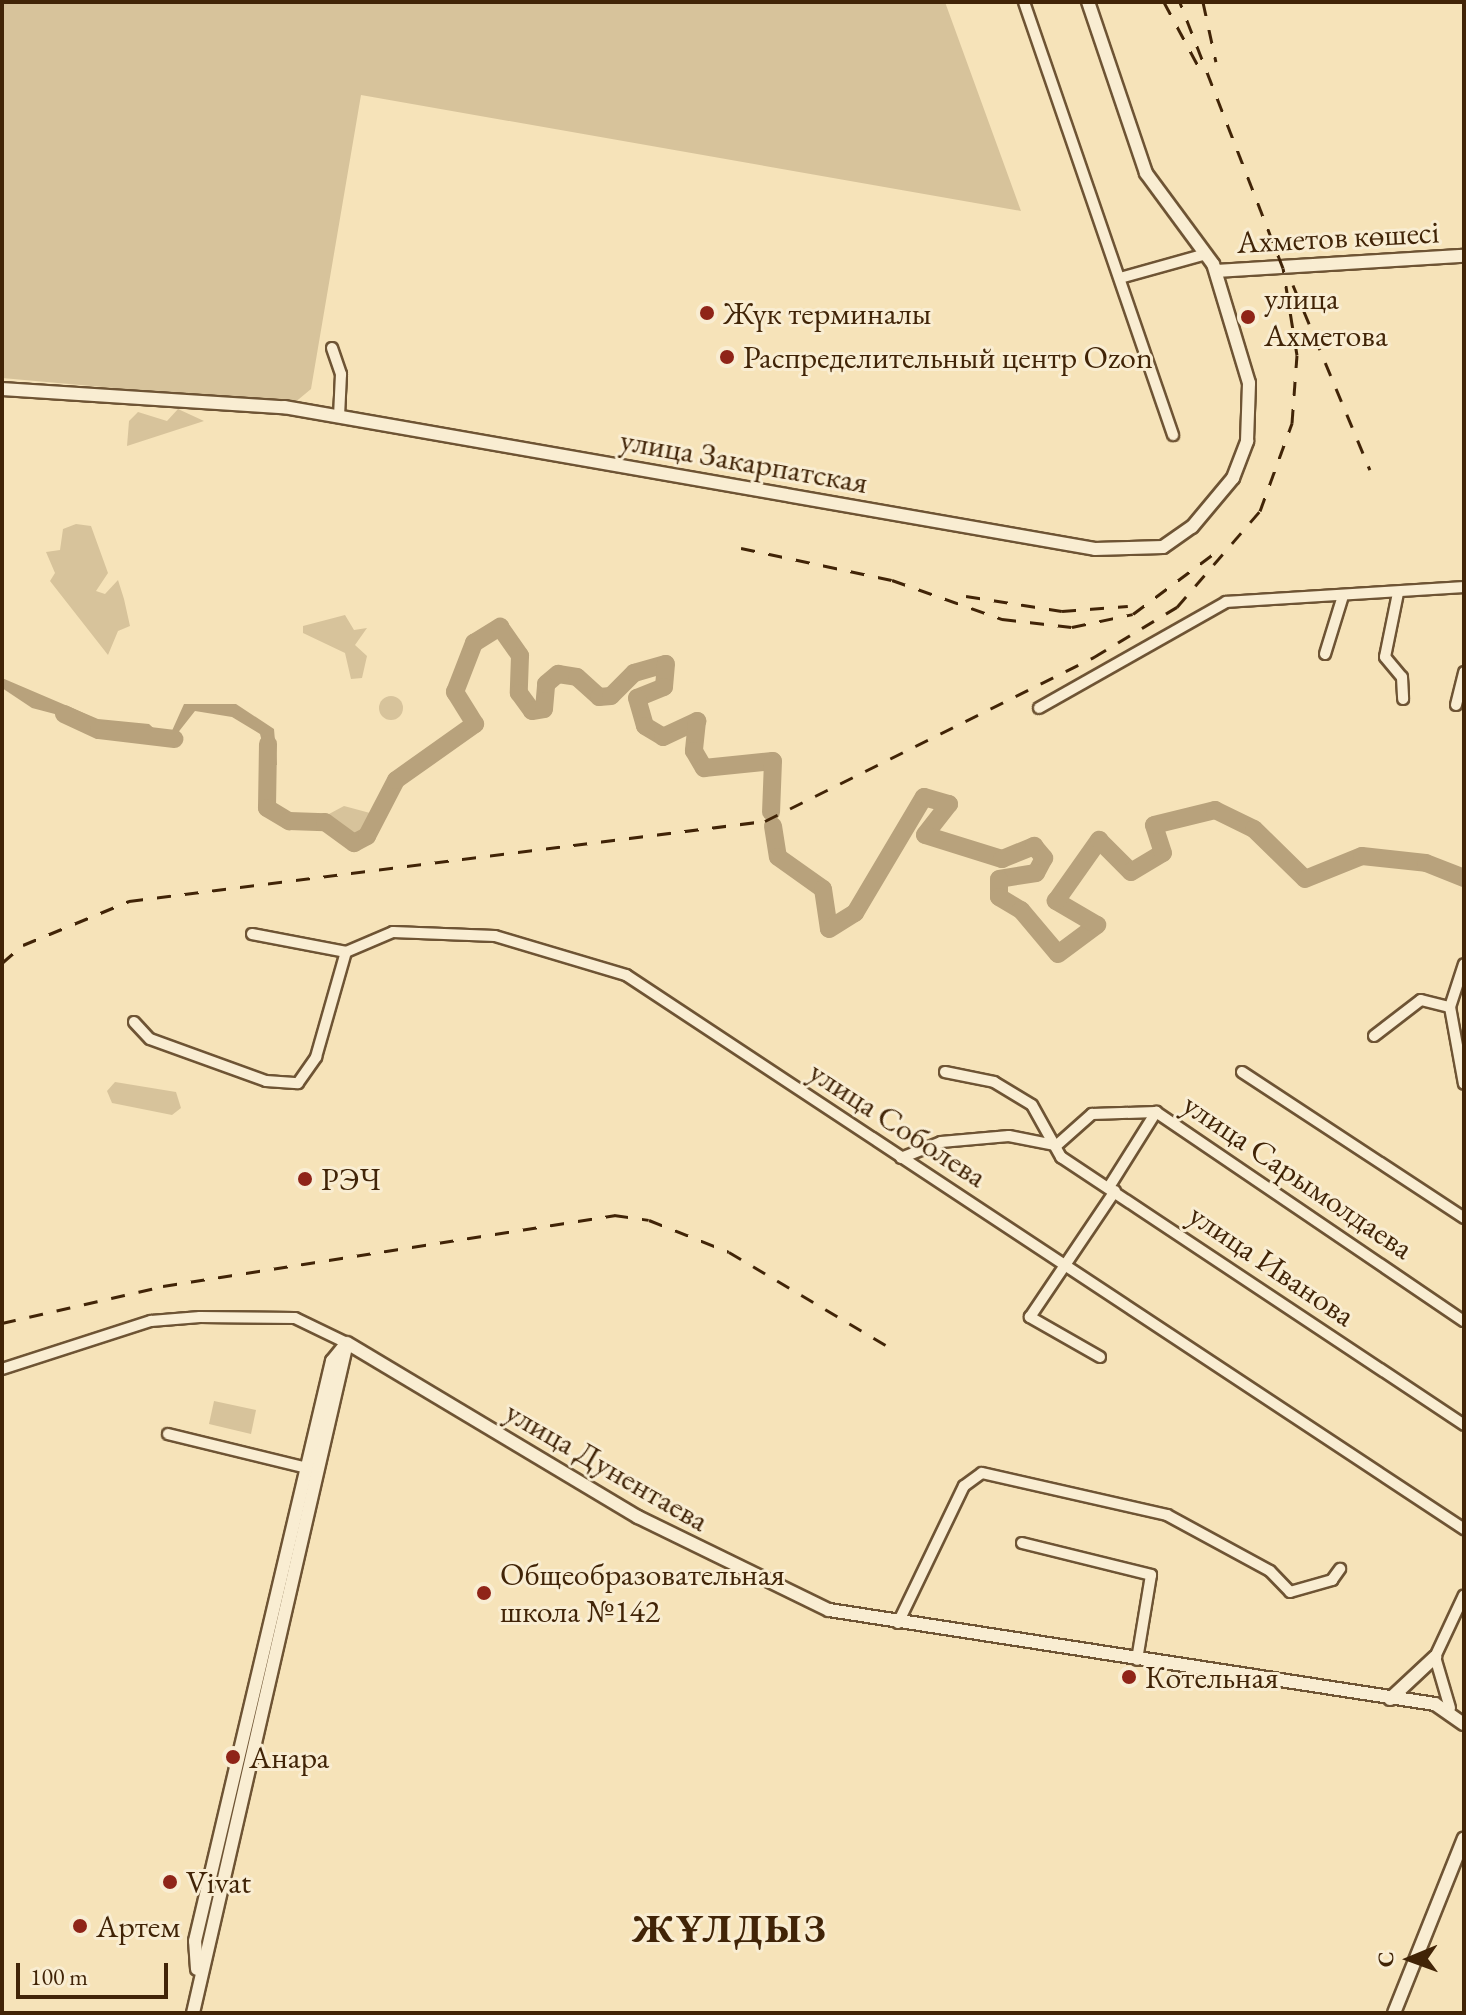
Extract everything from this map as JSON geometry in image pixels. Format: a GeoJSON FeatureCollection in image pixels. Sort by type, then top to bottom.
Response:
{"type":"FeatureCollection","features":[{"type":"Feature","properties":{"kind":"street"},"geometry":{"type":"LineString","coordinates":[[1024,2],[1173,435]]}},
{"type":"Feature","properties":{"kind":"street","name":"улица Закарпатская"},"geometry":{"type":"LineString","coordinates":[[2,389],[339,416],[955,526],[1150,551],[1206,514],[1233,478],[1247,441],[1249,383],[1216,271],[1146,173],[1088,2]]}},
{"type":"Feature","properties":{"kind":"street"},"geometry":{"type":"LineString","coordinates":[[1120,278],[1206,254]]}},
{"type":"Feature","properties":{"kind":"street","name":"Ахметов көшесі"},"geometry":{"type":"LineString","coordinates":[[1216,271],[1464,256]]}},
{"type":"Feature","properties":{"kind":"street"},"geometry":{"type":"LineString","coordinates":[[332,348],[341,374],[339,416]]}},
{"type":"Feature","properties":{"kind":"street"},"geometry":{"type":"LineString","coordinates":[[1039,708],[1209,607],[1342,599],[1464,587]]}},
{"type":"Feature","properties":{"kind":"street"},"geometry":{"type":"LineString","coordinates":[[1398,593],[1385,657],[1402,677],[1403,699]]}},
{"type":"Feature","properties":{"kind":"street"},"geometry":{"type":"LineString","coordinates":[[1325,654],[1342,599]]}},
{"type":"Feature","properties":{"kind":"street"},"geometry":{"type":"LineString","coordinates":[[1456,705],[1464,672]]}},
{"type":"Feature","properties":{"kind":"street","name":"улица Соболева"},"geometry":{"type":"LineString","coordinates":[[346,952],[393,932],[495,936],[626,975],[1464,1529]]}},
{"type":"Feature","properties":{"kind":"street"},"geometry":{"type":"LineString","coordinates":[[134,1022],[150,1039],[266,1081],[298,1083],[316,1057],[346,952],[252,934]]}},
{"type":"Feature","properties":{"kind":"street"},"geometry":{"type":"LineString","coordinates":[[1464,964],[1450,1007],[1464,1084]]}},
{"type":"Feature","properties":{"kind":"street"},"geometry":{"type":"LineString","coordinates":[[1374,1036],[1421,1000],[1450,1007]]}},
{"type":"Feature","properties":{"kind":"street","name":"улица Иванова"},"geometry":{"type":"LineString","coordinates":[[945,1072],[994,1082],[1032,1105],[1061,1157],[1464,1425]]}},
{"type":"Feature","properties":{"kind":"street"},"geometry":{"type":"LineString","coordinates":[[1242,1072],[1464,1218]]}},
{"type":"Feature","properties":{"kind":"street"},"geometry":{"type":"LineString","coordinates":[[1100,1357],[1030,1317],[1112,1189],[1156,1112]]}},
{"type":"Feature","properties":{"kind":"street","name":"улица Сарымолдаева"},"geometry":{"type":"LineString","coordinates":[[1057,1145],[1071,1126],[1092,1114],[1156,1112],[1464,1321]]}},
{"type":"Feature","properties":{"kind":"street"},"geometry":{"type":"LineString","coordinates":[[901,1158],[941,1142],[983,1138],[1057,1145]]}},
{"type":"Feature","properties":{"kind":"street"},"geometry":{"type":"LineString","coordinates":[[2,1369],[151,1321],[200,1317],[295,1318],[347,1343]]}},
{"type":"Feature","properties":{"kind":"street"},"geometry":{"type":"LineString","coordinates":[[198,1988],[195,1941],[332,1361],[347,1343]]}},
{"type":"Feature","properties":{"kind":"street"},"geometry":{"type":"LineString","coordinates":[[193,2013],[347,1343]]}},
{"type":"Feature","properties":{"kind":"street","name":"улица Дунентаева"},"geometry":{"type":"LineString","coordinates":[[347,1343],[638,1517],[782,1593],[898,1623],[1450,1708]]}},
{"type":"Feature","properties":{"kind":"street"},"geometry":{"type":"LineString","coordinates":[[168,1434],[307,1468]]}},
{"type":"Feature","properties":{"kind":"street"},"geometry":{"type":"LineString","coordinates":[[898,1623],[964,1486],[982,1473],[1167,1515],[1270,1571],[1290,1592],[1332,1580],[1340,1569]]}},
{"type":"Feature","properties":{"kind":"street"},"geometry":{"type":"LineString","coordinates":[[1022,1543],[1151,1575],[1137,1660]]}},
{"type":"Feature","properties":{"kind":"street"},"geometry":{"type":"LineString","coordinates":[[1390,1699],[1435,1657],[1464,1595]]}},
{"type":"Feature","properties":{"kind":"street"},"geometry":{"type":"LineString","coordinates":[[1435,1657],[1450,1708],[1464,1724]]}},
{"type":"Feature","properties":{"kind":"street"},"geometry":{"type":"LineString","coordinates":[[1394,2013],[1464,1838]]}},
{"type":"Feature","properties":{"kind":"shaded area"},"geometry":{"type":"Polygon","coordinates":[[[2,2],[945,2],[1021,211],[361,95],[311,389],[293,404],[2,378],[2,2]]]}},
{"type":"Feature","properties":{"kind":"shaded area"},"geometry":{"type":"Polygon","coordinates":[[[178,409],[204,421],[127,446],[129,421],[138,412],[167,421],[178,409]]]}},
{"type":"Feature","properties":{"kind":"shaded area"},"geometry":{"type":"Polygon","coordinates":[[[76,524],[91,526],[108,573],[96,591],[105,594],[118,580],[124,599],[130,626],[118,631],[108,655],[50,581],[55,573],[46,552],[60,550],[63,529],[76,524]]]}},
{"type":"Feature","properties":{"kind":"shaded area"},"geometry":{"type":"Polygon","coordinates":[[[345,615],[354,630],[367,628],[355,645],[367,656],[362,678],[351,679],[345,653],[303,633],[303,626],[345,615]]]}},
{"type":"Feature","properties":{"kind":"shaded area"},"geometry":{"type":"Polygon","coordinates":[[[2,678],[98,719],[149,724],[162,736],[171,733],[184,704],[236,704],[274,729],[277,765],[268,765],[260,734],[232,717],[195,711],[169,744],[32,708],[2,688],[2,678]]]}},
{"type":"Feature","properties":{"kind":"shaded area"},"geometry":{"type":"Polygon","coordinates":[[[391,696],[399,700],[403,708],[399,716],[391,720],[383,716],[379,708],[383,700],[391,696]]]}},
{"type":"Feature","properties":{"kind":"shaded area"},"geometry":{"type":"Polygon","coordinates":[[[344,806],[370,813],[367,830],[354,835],[335,823],[329,814],[344,806]]]}},
{"type":"Feature","properties":{"kind":"shaded area"},"geometry":{"type":"Polygon","coordinates":[[[115,1082],[176,1092],[181,1108],[172,1115],[112,1103],[107,1091],[115,1082]]]}},
{"type":"Feature","properties":{"kind":"shaded area"},"geometry":{"type":"Polygon","coordinates":[[[214,1401],[256,1410],[251,1434],[209,1424],[214,1401]]]}},
{"type":"Feature","properties":{"kind":"waterway"},"geometry":{"type":"LineString","coordinates":[[268,744],[267,808],[289,821],[325,822],[354,843],[367,836],[396,780],[475,724],[455,692],[474,643],[500,627],[520,656],[519,693],[532,711],[544,709],[546,684],[558,674],[577,677],[599,697],[611,696],[634,673],[666,664],[664,687],[637,698],[645,726],[663,737],[697,721],[694,751],[704,768],[773,761],[771,812]]}},
{"type":"Feature","properties":{"kind":"waterway"},"geometry":{"type":"LineString","coordinates":[[64,714],[99,730],[174,739]]}},
{"type":"Feature","properties":{"kind":"waterway"},"geometry":{"type":"LineString","coordinates":[[773,826],[778,857],[823,889],[829,929],[855,913],[924,797],[949,804],[925,835],[1002,859],[1034,846],[1044,858],[1036,873],[999,879],[999,897],[1021,910],[1058,954],[1097,925],[1056,901],[1099,840],[1131,872],[1163,853],[1154,825],[1215,810],[1254,829],[1305,879],[1362,856],[1426,863],[1464,878]]}},
{"type":"Feature","properties":{"kind":"railway"},"geometry":{"type":"LineString","coordinates":[[1164,2],[1203,75]]}},
{"type":"Feature","properties":{"kind":"railway"},"geometry":{"type":"LineString","coordinates":[[2,963],[23,945],[129,901],[765,821],[1094,657],[1177,607],[1260,511],[1292,423],[1297,355],[1283,268],[1180,2]]}},
{"type":"Feature","properties":{"kind":"railway"},"geometry":{"type":"LineString","coordinates":[[1203,2],[1216,62]]}},
{"type":"Feature","properties":{"kind":"railway"},"geometry":{"type":"LineString","coordinates":[[1293,285],[1370,470]]}},
{"type":"Feature","properties":{"kind":"railway"},"geometry":{"type":"LineString","coordinates":[[741,548],[892,580],[1002,619],[1072,627],[1133,614],[1220,549]]}},
{"type":"Feature","properties":{"kind":"railway"},"geometry":{"type":"LineString","coordinates":[[966,596],[1062,611],[1128,606]]}},
{"type":"Feature","properties":{"kind":"railway"},"geometry":{"type":"LineString","coordinates":[[2,1323],[163,1286],[614,1215],[649,1220],[729,1252],[891,1348]]}},
{"type":"Feature","properties":{"kind":"place","name":"Жүк терминалы"},"geometry":{"type":"Point","coordinates":[707,313]}},
{"type":"Feature","properties":{"kind":"place","name":"улица Ахметова"},"geometry":{"type":"Point","coordinates":[1248,317]}},
{"type":"Feature","properties":{"kind":"place","name":"Распределительный центр Ozon"},"geometry":{"type":"Point","coordinates":[727,357]}},
{"type":"Feature","properties":{"kind":"place","name":"РЭЧ"},"geometry":{"type":"Point","coordinates":[305,1179]}},
{"type":"Feature","properties":{"kind":"place","name":"Общеобразовательная школа №142"},"geometry":{"type":"Point","coordinates":[484,1593]}},
{"type":"Feature","properties":{"kind":"place","name":"Котельная"},"geometry":{"type":"Point","coordinates":[1129,1677]}},
{"type":"Feature","properties":{"kind":"place","name":"Анара"},"geometry":{"type":"Point","coordinates":[233,1757]}},
{"type":"Feature","properties":{"kind":"place","name":"Vivat"},"geometry":{"type":"Point","coordinates":[170,1882]}},
{"type":"Feature","properties":{"kind":"place","name":"Артем"},"geometry":{"type":"Point","coordinates":[80,1926]}},
{"type":"Feature","properties":{"kind":"district","name":"ЖҰЛДЫЗ"},"geometry":{"type":"Point","coordinates":[730,1928]}}]}
